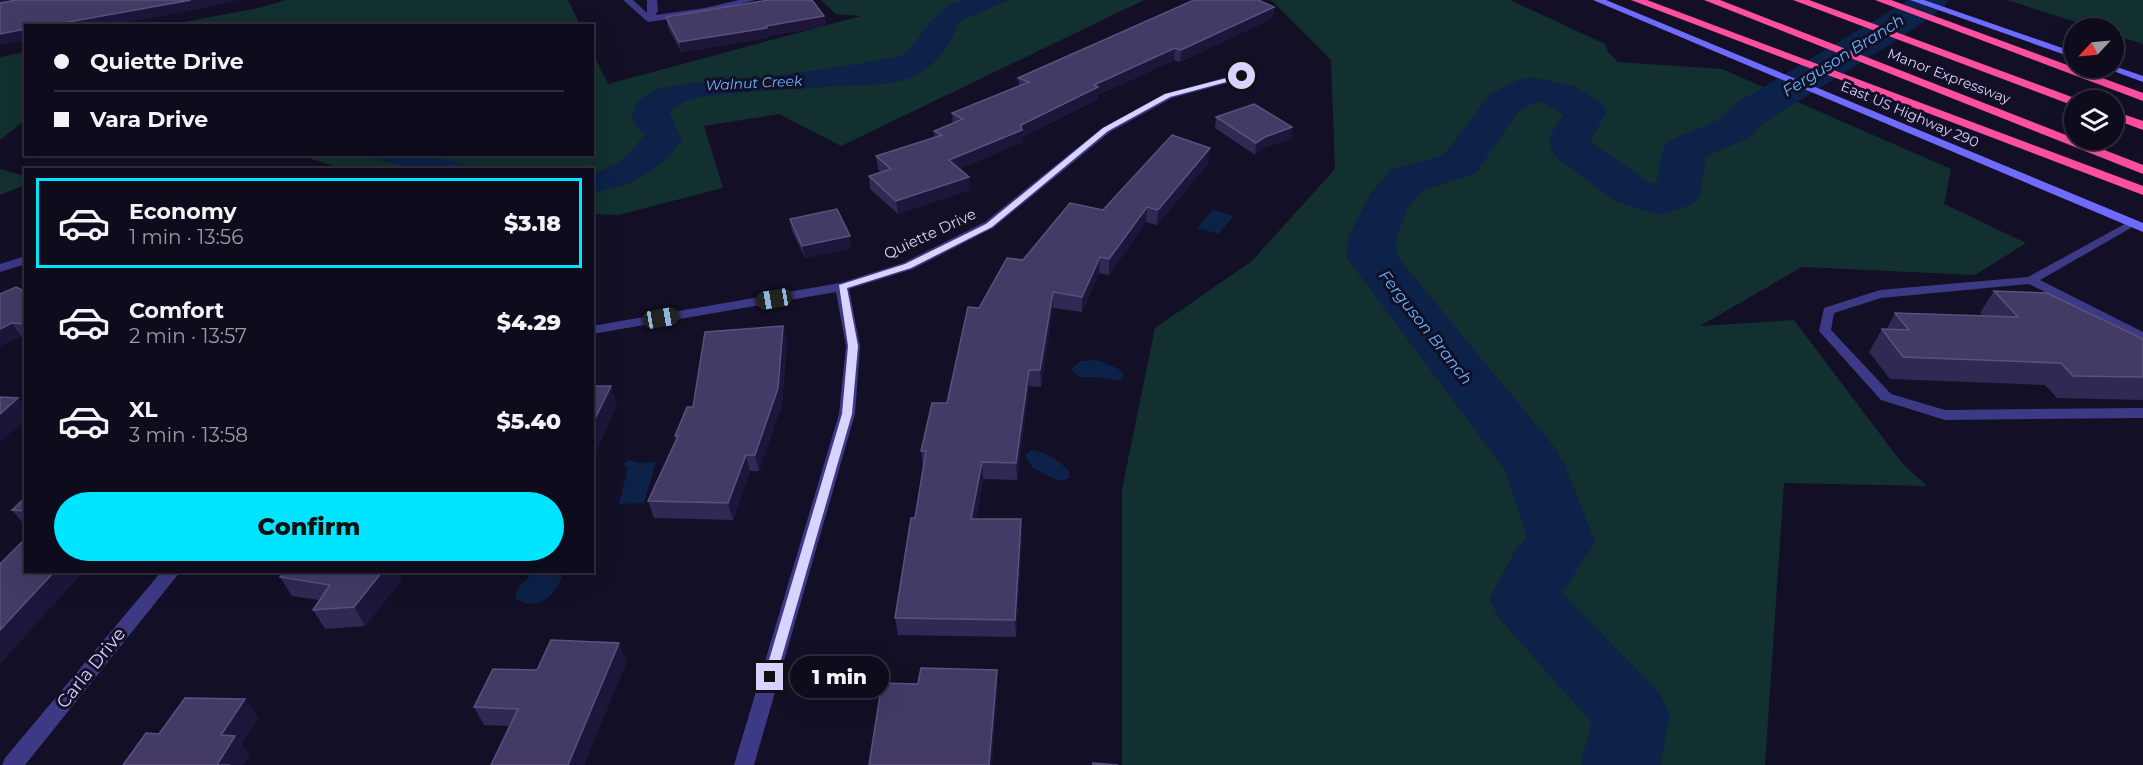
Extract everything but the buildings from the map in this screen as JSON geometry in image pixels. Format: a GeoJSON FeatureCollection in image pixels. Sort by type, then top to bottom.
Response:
{"type":"FeatureCollection","features":[{"type":"Feature","properties":{"kind":"highway"},"geometry":{"type":"LineString","coordinates":[[1637,0],[2143,191]]}},
{"type":"Feature","properties":{"kind":"highway","name":"Manor Expressway"},"geometry":{"type":"LineString","coordinates":[[1710,0],[2143,170]]}},
{"type":"Feature","properties":{"kind":"highway","name":"Manor Expressway"},"geometry":{"type":"LineString","coordinates":[[1799,0],[2064,97]]}},
{"type":"Feature","properties":{"kind":"highway"},"geometry":{"type":"LineString","coordinates":[[1881,0],[2143,97]]}},
{"type":"Feature","properties":{"kind":"highway"},"geometry":{"type":"LineString","coordinates":[[2124,119],[2143,126]]}},
{"type":"Feature","properties":{"kind":"main road","name":"East US Highway 290"},"geometry":{"type":"LineString","coordinates":[[1598,0],[2138,226]]}},
{"type":"Feature","properties":{"kind":"main road"},"geometry":{"type":"LineString","coordinates":[[1915,0],[2064,51]]}},
{"type":"Feature","properties":{"kind":"main road"},"geometry":{"type":"LineString","coordinates":[[2124,73],[2143,79]]}},
{"type":"Feature","properties":{"kind":"street"},"geometry":{"type":"LineString","coordinates":[[628,0],[648,19]]}},
{"type":"Feature","properties":{"kind":"street"},"geometry":{"type":"LineString","coordinates":[[648,19],[653,11],[652,0]]}},
{"type":"Feature","properties":{"kind":"street"},"geometry":{"type":"LineString","coordinates":[[648,19],[705,11],[750,0]]}},
{"type":"Feature","properties":{"kind":"street","name":"Quiette Drive"},"geometry":{"type":"LineString","coordinates":[[594,330],[842,287],[908,266],[989,225],[1106,130],[1168,96],[1242,76]]}},
{"type":"Feature","properties":{"kind":"street"},"geometry":{"type":"LineString","coordinates":[[0,268],[24,261]]}},
{"type":"Feature","properties":{"kind":"street"},"geometry":{"type":"LineString","coordinates":[[744,765],[847,414],[853,346],[842,287]]}},
{"type":"Feature","properties":{"kind":"street","name":"Carla Drive"},"geometry":{"type":"LineString","coordinates":[[12,765],[170,573]]}},
{"type":"Feature","properties":{"kind":"lane"},"geometry":{"type":"LineString","coordinates":[[2138,226],[2031,280],[1880,294],[1828,310],[1825,331],[1886,397],[1945,415],[2143,413]]}},
{"type":"Feature","properties":{"kind":"lane"},"geometry":{"type":"LineString","coordinates":[[2031,280],[2143,337]]}},
{"type":"Feature","properties":{"kind":"green space"},"geometry":{"type":"Polygon","coordinates":[[[286,0],[568,0],[580,24],[173,24],[259,8],[286,0]]]}},
{"type":"Feature","properties":{"kind":"green space"},"geometry":{"type":"Polygon","coordinates":[[[821,0],[1144,0],[841,146],[779,114],[704,126],[723,188],[618,215],[594,214],[594,168],[340,168],[302,156],[594,156],[594,55],[608,84],[861,16],[836,14],[821,0]]]}},
{"type":"Feature","properties":{"kind":"green space"},"geometry":{"type":"Polygon","coordinates":[[[1271,0],[1510,0],[1605,44],[1608,52],[1618,62],[1722,69],[1951,169],[1944,204],[2026,243],[1975,275],[1802,267],[1700,326],[1794,320],[1901,462],[1927,486],[1784,483],[1765,765],[1122,765],[1122,489],[1155,328],[1252,261],[1335,169],[1331,60],[1271,0]]]}},
{"type":"Feature","properties":{"kind":"green space"},"geometry":{"type":"Polygon","coordinates":[[[2007,0],[2143,0],[2143,44],[2124,38],[2124,18],[2064,18],[2007,0]]]}},
{"type":"Feature","properties":{"kind":"green space"},"geometry":{"type":"Polygon","coordinates":[[[24,52],[24,121],[0,140],[0,57],[24,52]]]}},
{"type":"Feature","properties":{"kind":"green space"},"geometry":{"type":"Polygon","coordinates":[[[0,169],[24,176],[24,185],[0,195],[0,169]]]}},
{"type":"Feature","properties":{"kind":"water","name":"Walnut Creek"},"geometry":{"type":"Polygon","coordinates":[[[964,0],[1009,0],[958,22],[948,46],[937,59],[908,79],[881,84],[712,96],[682,103],[669,112],[682,140],[664,162],[631,183],[594,193],[594,173],[609,168],[622,159],[644,135],[631,119],[638,101],[656,89],[690,83],[761,78],[901,56],[912,47],[931,21],[948,6],[964,0]]]}},
{"type":"Feature","properties":{"kind":"water"},"geometry":{"type":"Polygon","coordinates":[[[362,156],[429,156],[480,168],[410,168],[362,156]]]}},
{"type":"Feature","properties":{"kind":"water"},"geometry":{"type":"Polygon","coordinates":[[[1213,210],[1234,216],[1218,234],[1197,228],[1213,210]]]}},
{"type":"Feature","properties":{"kind":"water"},"geometry":{"type":"Polygon","coordinates":[[[1097,360],[1119,369],[1124,376],[1119,381],[1079,377],[1071,369],[1081,361],[1097,360]]]}},
{"type":"Feature","properties":{"kind":"water"},"geometry":{"type":"Polygon","coordinates":[[[1032,450],[1057,460],[1069,471],[1069,478],[1059,481],[1033,468],[1025,455],[1032,450]]]}},
{"type":"Feature","properties":{"kind":"water"},"geometry":{"type":"Polygon","coordinates":[[[629,460],[638,463],[656,462],[644,503],[619,504],[628,468],[624,464],[629,460]]]}},
{"type":"Feature","properties":{"kind":"water"},"geometry":{"type":"Polygon","coordinates":[[[532,573],[563,573],[557,587],[546,599],[539,602],[524,603],[516,599],[519,587],[532,573]]]}},
{"type":"Feature","properties":{"kind":"waterway","name":"Ferguson Branch"},"geometry":{"type":"LineString","coordinates":[[1620,765],[1632,715],[1524,599],[1540,567],[1562,542],[1533,463],[1372,258],[1372,238],[1386,204],[1407,180],[1460,164],[1504,103],[1530,89],[1559,95],[1586,111],[1570,139],[1571,148],[1631,191],[1660,201],[1677,194],[1685,149],[1734,129],[1750,113],[1889,29],[1932,0]]}},
{"type":"Feature","properties":{"kind":"route"},"geometry":{"type":"LineString","coordinates":[[770,677],[847,414],[853,346],[842,287],[908,266],[989,225],[1082,147],[1106,130],[1168,96],[1193,87],[1242,76]]}}]}
